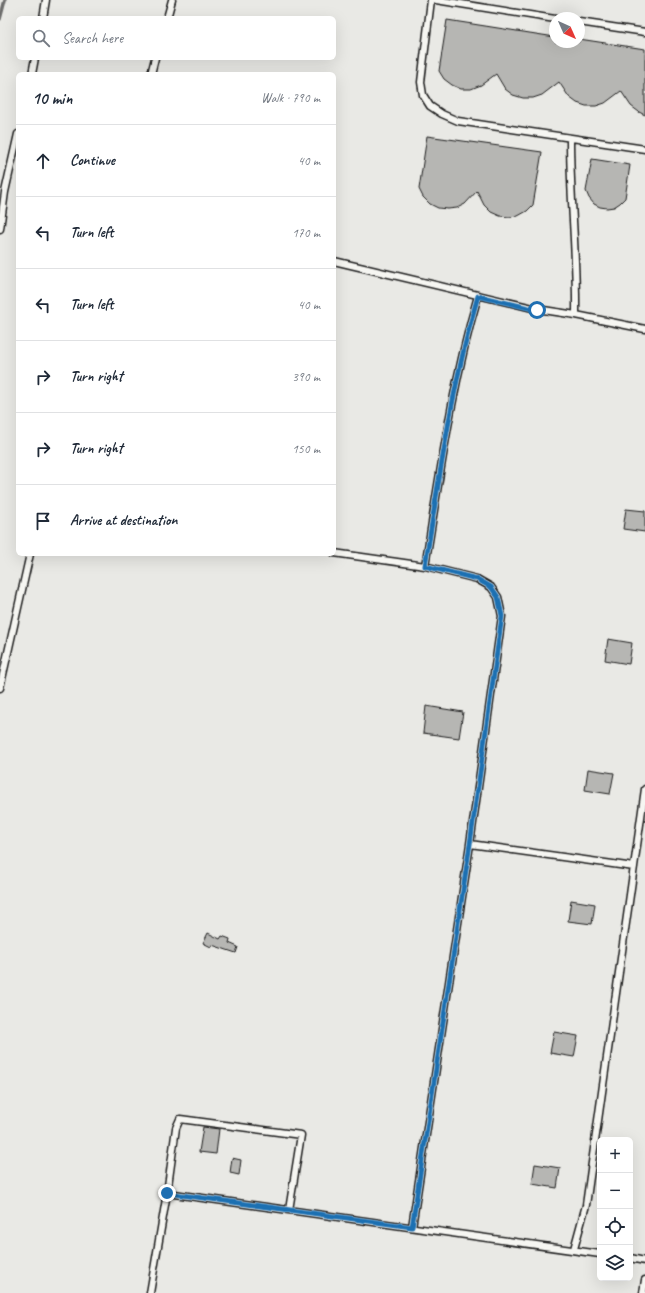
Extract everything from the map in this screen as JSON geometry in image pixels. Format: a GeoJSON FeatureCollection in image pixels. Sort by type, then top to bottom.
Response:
{"type":"FeatureCollection","features":[{"type":"Feature","properties":{"kind":"lane"},"geometry":{"type":"LineString","coordinates":[[43,16],[46,0]]}},
{"type":"Feature","properties":{"kind":"lane"},"geometry":{"type":"LineString","coordinates":[[168,16],[172,0]]}},
{"type":"Feature","properties":{"kind":"lane"},"geometry":{"type":"LineString","coordinates":[[431,0],[421,82],[424,95],[430,106],[442,114],[458,121],[570,139],[645,149]]}},
{"type":"Feature","properties":{"kind":"lane"},"geometry":{"type":"LineString","coordinates":[[436,0],[549,18]]}},
{"type":"Feature","properties":{"kind":"lane"},"geometry":{"type":"LineString","coordinates":[[585,23],[645,32]]}},
{"type":"Feature","properties":{"kind":"lane"},"geometry":{"type":"LineString","coordinates":[[32,72],[35,60]]}},
{"type":"Feature","properties":{"kind":"lane"},"geometry":{"type":"LineString","coordinates":[[152,72],[154,60]]}},
{"type":"Feature","properties":{"kind":"lane"},"geometry":{"type":"LineString","coordinates":[[570,139],[576,315]]}},
{"type":"Feature","properties":{"kind":"lane"},"geometry":{"type":"LineString","coordinates":[[0,229],[16,144]]}},
{"type":"Feature","properties":{"kind":"lane"},"geometry":{"type":"LineString","coordinates":[[336,261],[537,310],[576,315],[645,329]]}},
{"type":"Feature","properties":{"kind":"lane"},"geometry":{"type":"LineString","coordinates":[[425,566],[450,416],[468,330],[478,296]]}},
{"type":"Feature","properties":{"kind":"lane"},"geometry":{"type":"LineString","coordinates":[[336,553],[425,566],[477,579],[491,587],[498,597],[502,616],[470,844],[412,1227]]}},
{"type":"Feature","properties":{"kind":"lane"},"geometry":{"type":"LineString","coordinates":[[0,688],[30,556]]}},
{"type":"Feature","properties":{"kind":"lane"},"geometry":{"type":"LineString","coordinates":[[574,1250],[586,1205],[645,789]]}},
{"type":"Feature","properties":{"kind":"lane"},"geometry":{"type":"LineString","coordinates":[[470,844],[634,867]]}},
{"type":"Feature","properties":{"kind":"lane"},"geometry":{"type":"LineString","coordinates":[[150,1293],[167,1193],[176,1128],[180,1120],[301,1135],[289,1210]]}},
{"type":"Feature","properties":{"kind":"lane"},"geometry":{"type":"LineString","coordinates":[[167,1193],[597,1254]]}},
{"type":"Feature","properties":{"kind":"lane"},"geometry":{"type":"LineString","coordinates":[[633,1259],[645,1261]]}},
{"type":"Feature","properties":{"kind":"lane"},"geometry":{"type":"LineString","coordinates":[[643,1293],[645,1280]]}},
{"type":"Feature","properties":{"kind":"building"},"geometry":{"type":"Polygon","coordinates":[[[447,20],[549,36],[549,48],[585,48],[585,40],[645,49],[645,115],[631,106],[621,91],[605,103],[596,106],[586,106],[577,103],[569,97],[559,82],[542,95],[533,98],[523,98],[513,95],[505,89],[496,74],[481,85],[471,89],[461,89],[444,79],[439,71],[447,20]]]}},
{"type":"Feature","properties":{"kind":"building"},"geometry":{"type":"Polygon","coordinates":[[[427,136],[542,152],[533,205],[527,211],[518,216],[500,216],[491,212],[484,205],[477,191],[465,204],[457,208],[438,208],[430,204],[423,197],[419,189],[427,136]]]}},
{"type":"Feature","properties":{"kind":"building"},"geometry":{"type":"Polygon","coordinates":[[[592,159],[630,165],[625,198],[614,207],[600,207],[594,204],[589,198],[586,191],[592,159]]]}},
{"type":"Feature","properties":{"kind":"building"},"geometry":{"type":"Polygon","coordinates":[[[626,509],[645,511],[645,532],[623,529],[626,509]]]}},
{"type":"Feature","properties":{"kind":"building"},"geometry":{"type":"Polygon","coordinates":[[[608,639],[632,643],[629,664],[605,660],[608,639]]]}},
{"type":"Feature","properties":{"kind":"building"},"geometry":{"type":"Polygon","coordinates":[[[426,706],[463,712],[459,738],[423,733],[426,706]]]}},
{"type":"Feature","properties":{"kind":"building"},"geometry":{"type":"Polygon","coordinates":[[[588,769],[614,773],[610,794],[585,790],[588,769]]]}},
{"type":"Feature","properties":{"kind":"building"},"geometry":{"type":"Polygon","coordinates":[[[571,900],[595,904],[592,924],[568,921],[571,900]]]}},
{"type":"Feature","properties":{"kind":"building"},"geometry":{"type":"Polygon","coordinates":[[[208,933],[220,939],[222,936],[230,939],[229,943],[238,947],[236,953],[212,945],[211,947],[203,943],[208,933]]]}},
{"type":"Feature","properties":{"kind":"building"},"geometry":{"type":"Polygon","coordinates":[[[554,1032],[578,1036],[574,1057],[550,1053],[554,1032]]]}},
{"type":"Feature","properties":{"kind":"building"},"geometry":{"type":"Polygon","coordinates":[[[203,1127],[219,1129],[216,1154],[199,1152],[203,1127]]]}},
{"type":"Feature","properties":{"kind":"building"},"geometry":{"type":"Polygon","coordinates":[[[232,1158],[241,1160],[239,1175],[230,1173],[232,1158]]]}},
{"type":"Feature","properties":{"kind":"building"},"geometry":{"type":"Polygon","coordinates":[[[535,1164],[560,1168],[557,1188],[532,1184],[535,1164]]]}},
{"type":"Feature","properties":{"kind":"waterway"},"geometry":{"type":"LineString","coordinates":[[0,19],[5,0]]}},
{"type":"Feature","properties":{"kind":"route"},"geometry":{"type":"LineString","coordinates":[[167,1193],[412,1227],[470,844],[502,616],[498,597],[491,587],[477,579],[425,566],[450,416],[468,330],[478,296],[537,310]]}}]}
